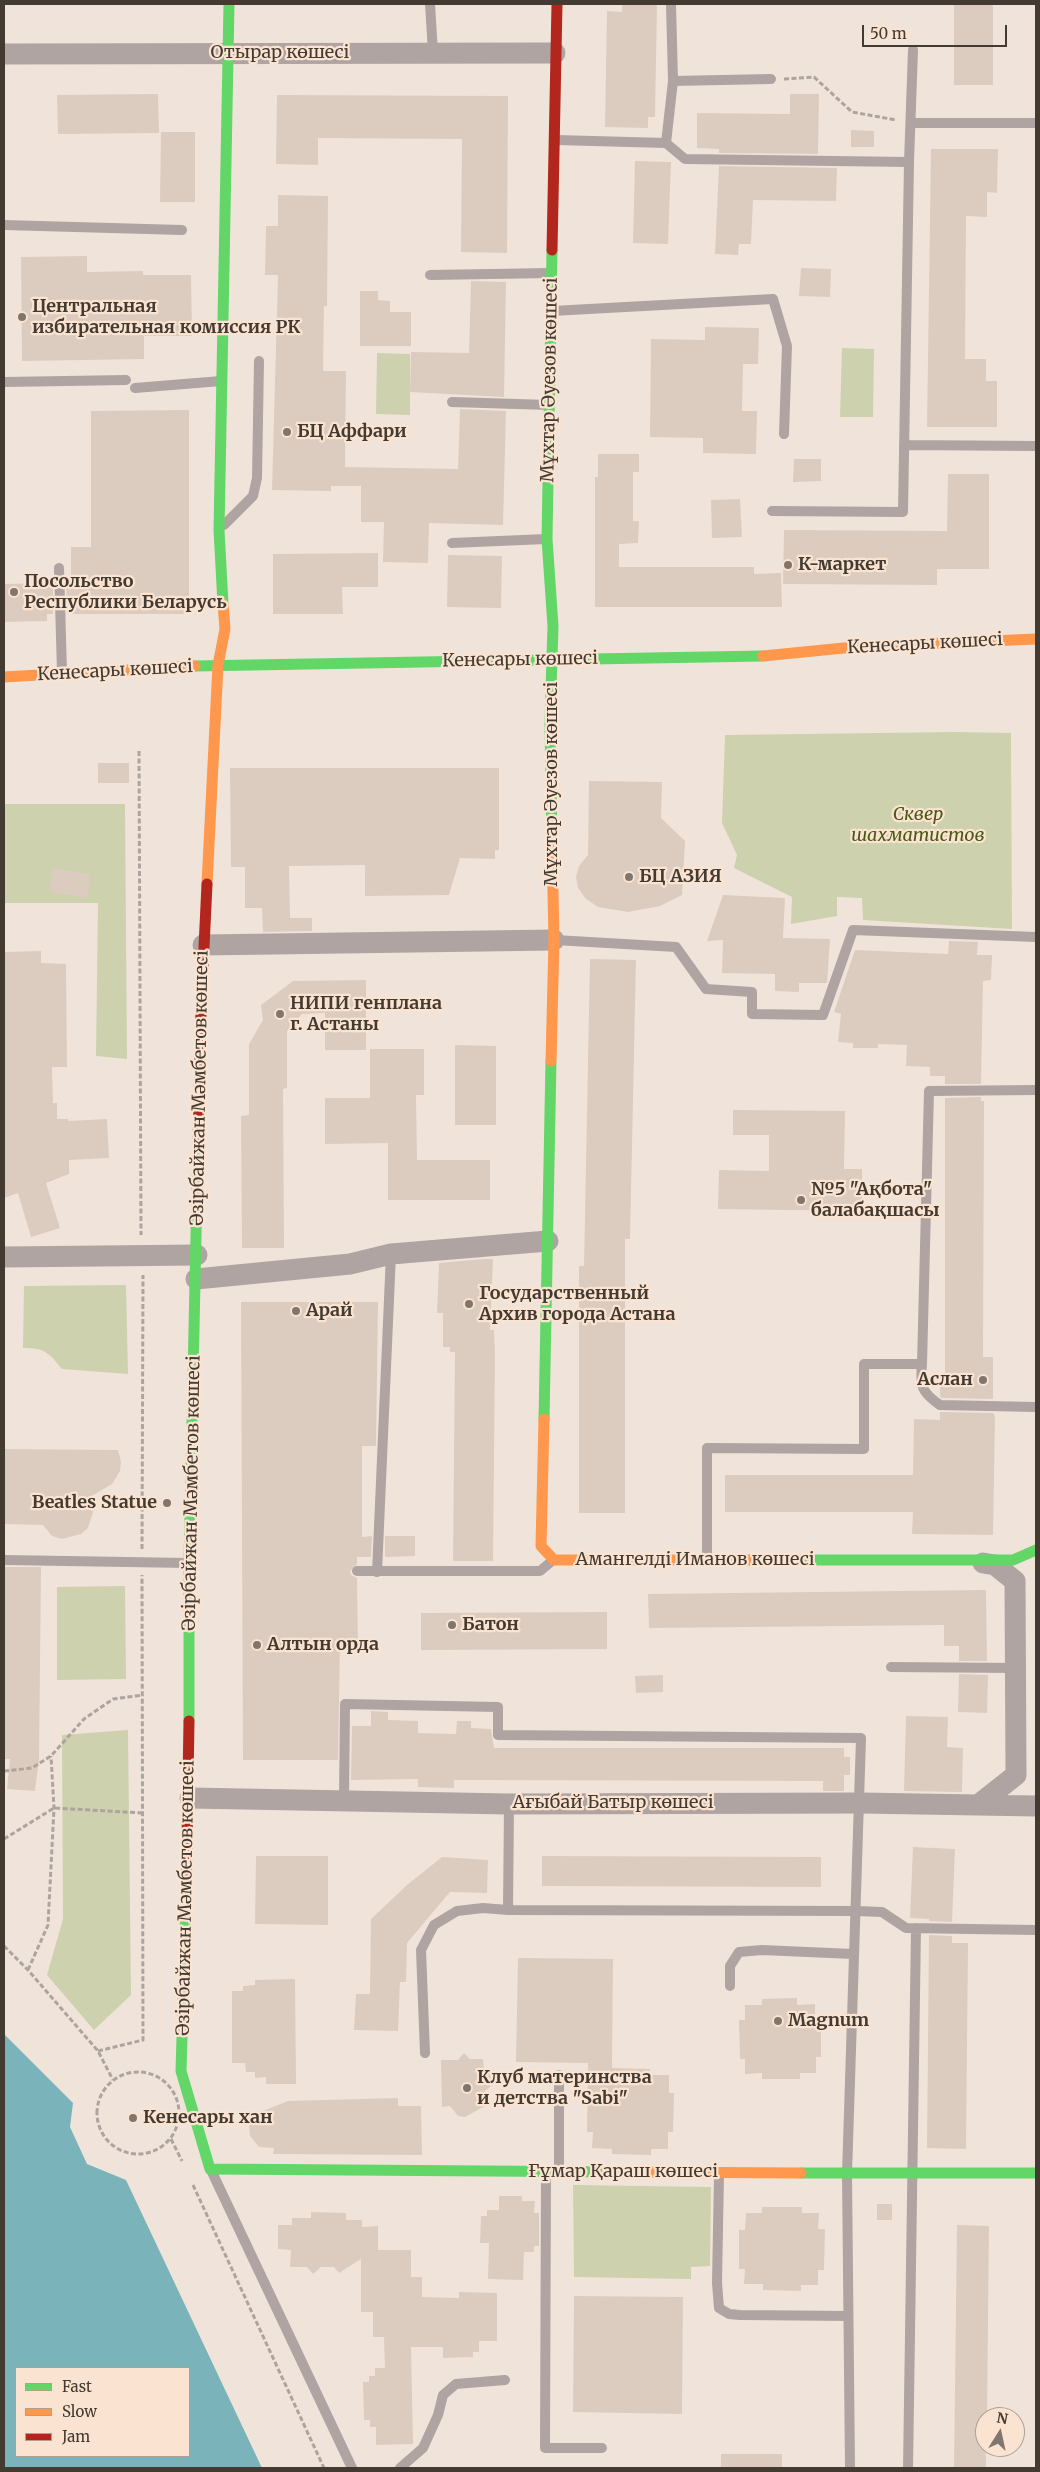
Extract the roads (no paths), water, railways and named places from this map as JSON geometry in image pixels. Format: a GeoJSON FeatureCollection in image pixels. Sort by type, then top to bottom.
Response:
{"type":"FeatureCollection","features":[{"type":"Feature","properties":{"kind":"street","name":"Әзірбайжан Мәмбетов көшесі"},"geometry":{"type":"LineString","coordinates":[[210,2169],[181,2071],[190,1798],[189,1563],[203,945],[218,665],[225,628],[218,530],[229,4]]}},
{"type":"Feature","properties":{"kind":"street","name":"Мұхтар Әуезов көшесі"},"geometry":{"type":"LineString","coordinates":[[554,1560],[541,1546],[554,940],[550,722],[553,626],[547,539],[556,4]]}},
{"type":"Feature","properties":{"kind":"street","name":"Отырар көшесі"},"geometry":{"type":"LineString","coordinates":[[4,54],[227,52],[555,53]]}},
{"type":"Feature","properties":{"kind":"street","name":"Кенесары көшесі"},"geometry":{"type":"LineString","coordinates":[[4,677],[218,665],[778,656],[854,647],[1036,639]]}},
{"type":"Feature","properties":{"kind":"street"},"geometry":{"type":"LineString","coordinates":[[203,945],[554,940]]}},
{"type":"Feature","properties":{"kind":"street"},"geometry":{"type":"LineString","coordinates":[[196,1280],[350,1264],[391,1254],[548,1241]]}},
{"type":"Feature","properties":{"kind":"street"},"geometry":{"type":"LineString","coordinates":[[4,1257],[197,1255]]}},
{"type":"Feature","properties":{"kind":"street","name":"Амангелді Иманов көшесі"},"geometry":{"type":"LineString","coordinates":[[554,1560],[1013,1560],[1036,1550]]}},
{"type":"Feature","properties":{"kind":"street"},"geometry":{"type":"LineString","coordinates":[[966,1560],[995,1565],[1014,1581],[1016,1775],[978,1805]]}},
{"type":"Feature","properties":{"kind":"street","name":"Ағыбай Батыр көшесі"},"geometry":{"type":"LineString","coordinates":[[190,1798],[509,1804],[861,1803],[1036,1806]]}},
{"type":"Feature","properties":{"kind":"street","name":"Ғұмар Қараш көшесі"},"geometry":{"type":"LineString","coordinates":[[210,2169],[847,2174],[1036,2173]]}},
{"type":"Feature","properties":{"kind":"lane"},"geometry":{"type":"LineString","coordinates":[[430,4],[433,53]]}},
{"type":"Feature","properties":{"kind":"lane"},"geometry":{"type":"LineString","coordinates":[[666,143],[673,81],[672,4]]}},
{"type":"Feature","properties":{"kind":"lane"},"geometry":{"type":"LineString","coordinates":[[772,511],[903,512],[909,162],[913,50]]}},
{"type":"Feature","properties":{"kind":"lane"},"geometry":{"type":"LineString","coordinates":[[673,81],[771,79]]}},
{"type":"Feature","properties":{"kind":"lane"},"geometry":{"type":"LineString","coordinates":[[911,123],[1036,123]]}},
{"type":"Feature","properties":{"kind":"lane"},"geometry":{"type":"LineString","coordinates":[[555,140],[666,143],[685,159],[909,162]]}},
{"type":"Feature","properties":{"kind":"lane"},"geometry":{"type":"LineString","coordinates":[[4,224],[182,230]]}},
{"type":"Feature","properties":{"kind":"lane"},"geometry":{"type":"LineString","coordinates":[[430,275],[552,273]]}},
{"type":"Feature","properties":{"kind":"lane"},"geometry":{"type":"LineString","coordinates":[[551,311],[773,299],[787,346],[784,434]]}},
{"type":"Feature","properties":{"kind":"lane"},"geometry":{"type":"LineString","coordinates":[[218,530],[253,496],[257,478],[259,361]]}},
{"type":"Feature","properties":{"kind":"lane"},"geometry":{"type":"LineString","coordinates":[[4,382],[126,380]]}},
{"type":"Feature","properties":{"kind":"lane"},"geometry":{"type":"LineString","coordinates":[[135,388],[221,382]]}},
{"type":"Feature","properties":{"kind":"lane"},"geometry":{"type":"LineString","coordinates":[[452,402],[549,405]]}},
{"type":"Feature","properties":{"kind":"lane"},"geometry":{"type":"LineString","coordinates":[[904,445],[1036,446]]}},
{"type":"Feature","properties":{"kind":"lane"},"geometry":{"type":"LineString","coordinates":[[452,542],[547,539]]}},
{"type":"Feature","properties":{"kind":"lane"},"geometry":{"type":"LineString","coordinates":[[59,568],[62,674]]}},
{"type":"Feature","properties":{"kind":"lane"},"geometry":{"type":"LineString","coordinates":[[554,940],[676,947],[706,990],[752,992],[752,1014],[823,1015],[852,930],[1036,936]]}},
{"type":"Feature","properties":{"kind":"lane"},"geometry":{"type":"LineString","coordinates":[[1036,1090],[929,1091],[920,1385],[928,1397],[940,1405],[1036,1407]]}},
{"type":"Feature","properties":{"kind":"lane"},"geometry":{"type":"LineString","coordinates":[[377,1572],[391,1254]]}},
{"type":"Feature","properties":{"kind":"lane"},"geometry":{"type":"LineString","coordinates":[[707,1560],[707,1448],[864,1449],[864,1364],[922,1364]]}},
{"type":"Feature","properties":{"kind":"lane"},"geometry":{"type":"LineString","coordinates":[[4,1560],[189,1563]]}},
{"type":"Feature","properties":{"kind":"lane","name":"Амангелді Иманов көшесі"},"geometry":{"type":"LineString","coordinates":[[357,1571],[540,1571],[554,1560]]}},
{"type":"Feature","properties":{"kind":"lane"},"geometry":{"type":"LineString","coordinates":[[891,1667],[1016,1668]]}},
{"type":"Feature","properties":{"kind":"lane"},"geometry":{"type":"LineString","coordinates":[[344,1800],[345,1704],[498,1707],[498,1735],[861,1738],[861,1803],[857,1911],[853,1954],[847,2174],[850,2468]]}},
{"type":"Feature","properties":{"kind":"lane"},"geometry":{"type":"LineString","coordinates":[[508,1910],[509,1804]]}},
{"type":"Feature","properties":{"kind":"lane"},"geometry":{"type":"LineString","coordinates":[[425,2053],[420,1950],[434,1925],[457,1911],[483,1908],[508,1910],[857,1911],[882,1912],[906,1928],[1036,1930]]}},
{"type":"Feature","properties":{"kind":"lane"},"geometry":{"type":"LineString","coordinates":[[908,2468],[916,1928]]}},
{"type":"Feature","properties":{"kind":"lane"},"geometry":{"type":"LineString","coordinates":[[730,1986],[730,1966],[739,1952],[762,1950],[853,1954]]}},
{"type":"Feature","properties":{"kind":"lane"},"geometry":{"type":"LineString","coordinates":[[559,2075],[560,2172]]}},
{"type":"Feature","properties":{"kind":"lane"},"geometry":{"type":"LineString","coordinates":[[210,2169],[352,2468]]}},
{"type":"Feature","properties":{"kind":"lane"},"geometry":{"type":"LineString","coordinates":[[546,2172],[545,2448],[602,2448]]}},
{"type":"Feature","properties":{"kind":"lane"},"geometry":{"type":"LineString","coordinates":[[719,2173],[717,2283],[720,2308],[729,2314],[740,2315],[848,2316]]}},
{"type":"Feature","properties":{"kind":"lane"},"geometry":{"type":"LineString","coordinates":[[400,2468],[423,2448],[444,2395],[456,2384],[505,2380]]}},
{"type":"Feature","properties":{"kind":"water"},"geometry":{"type":"Polygon","coordinates":[[[4,2034],[73,2103],[70,2127],[87,2164],[126,2180],[262,2468],[4,2468],[4,2034]]]}},
{"type":"Feature","properties":{"kind":"place","name":"Центральная избирательная комиссия РК"},"geometry":{"type":"Point","coordinates":[22,317]}},
{"type":"Feature","properties":{"kind":"place","name":"БЦ Аффари"},"geometry":{"type":"Point","coordinates":[287,432]}},
{"type":"Feature","properties":{"kind":"place","name":"К-маркет"},"geometry":{"type":"Point","coordinates":[788,565]}},
{"type":"Feature","properties":{"kind":"place","name":"Посольство Республики Беларусь"},"geometry":{"type":"Point","coordinates":[14,592]}},
{"type":"Feature","properties":{"kind":"place","name":"БЦ АЗИЯ"},"geometry":{"type":"Point","coordinates":[629,877]}},
{"type":"Feature","properties":{"kind":"place","name":"НИПИ генплана г. Астаны"},"geometry":{"type":"Point","coordinates":[280,1014]}},
{"type":"Feature","properties":{"kind":"place","name":"№5 \"Ақбота\" балабақшасы"},"geometry":{"type":"Point","coordinates":[801,1200]}},
{"type":"Feature","properties":{"kind":"place","name":"Государственный Архив города Астана"},"geometry":{"type":"Point","coordinates":[469,1304]}},
{"type":"Feature","properties":{"kind":"place","name":"Арай"},"geometry":{"type":"Point","coordinates":[296,1311]}},
{"type":"Feature","properties":{"kind":"place","name":"Аслан"},"geometry":{"type":"Point","coordinates":[983,1380]}},
{"type":"Feature","properties":{"kind":"place","name":"Beatles Statue"},"geometry":{"type":"Point","coordinates":[167,1503]}},
{"type":"Feature","properties":{"kind":"place","name":"Батон"},"geometry":{"type":"Point","coordinates":[452,1625]}},
{"type":"Feature","properties":{"kind":"place","name":"Алтын орда"},"geometry":{"type":"Point","coordinates":[257,1645]}},
{"type":"Feature","properties":{"kind":"place","name":"Magnum"},"geometry":{"type":"Point","coordinates":[778,2021]}},
{"type":"Feature","properties":{"kind":"place","name":"Клуб материнства и детства \"Sabi\""},"geometry":{"type":"Point","coordinates":[467,2088]}},
{"type":"Feature","properties":{"kind":"place","name":"Кенесары хан"},"geometry":{"type":"Point","coordinates":[133,2118]}},
{"type":"Feature","properties":{"kind":"park label","name":"Сквер шахматистов"},"geometry":{"type":"Point","coordinates":[918,825]}}]}
